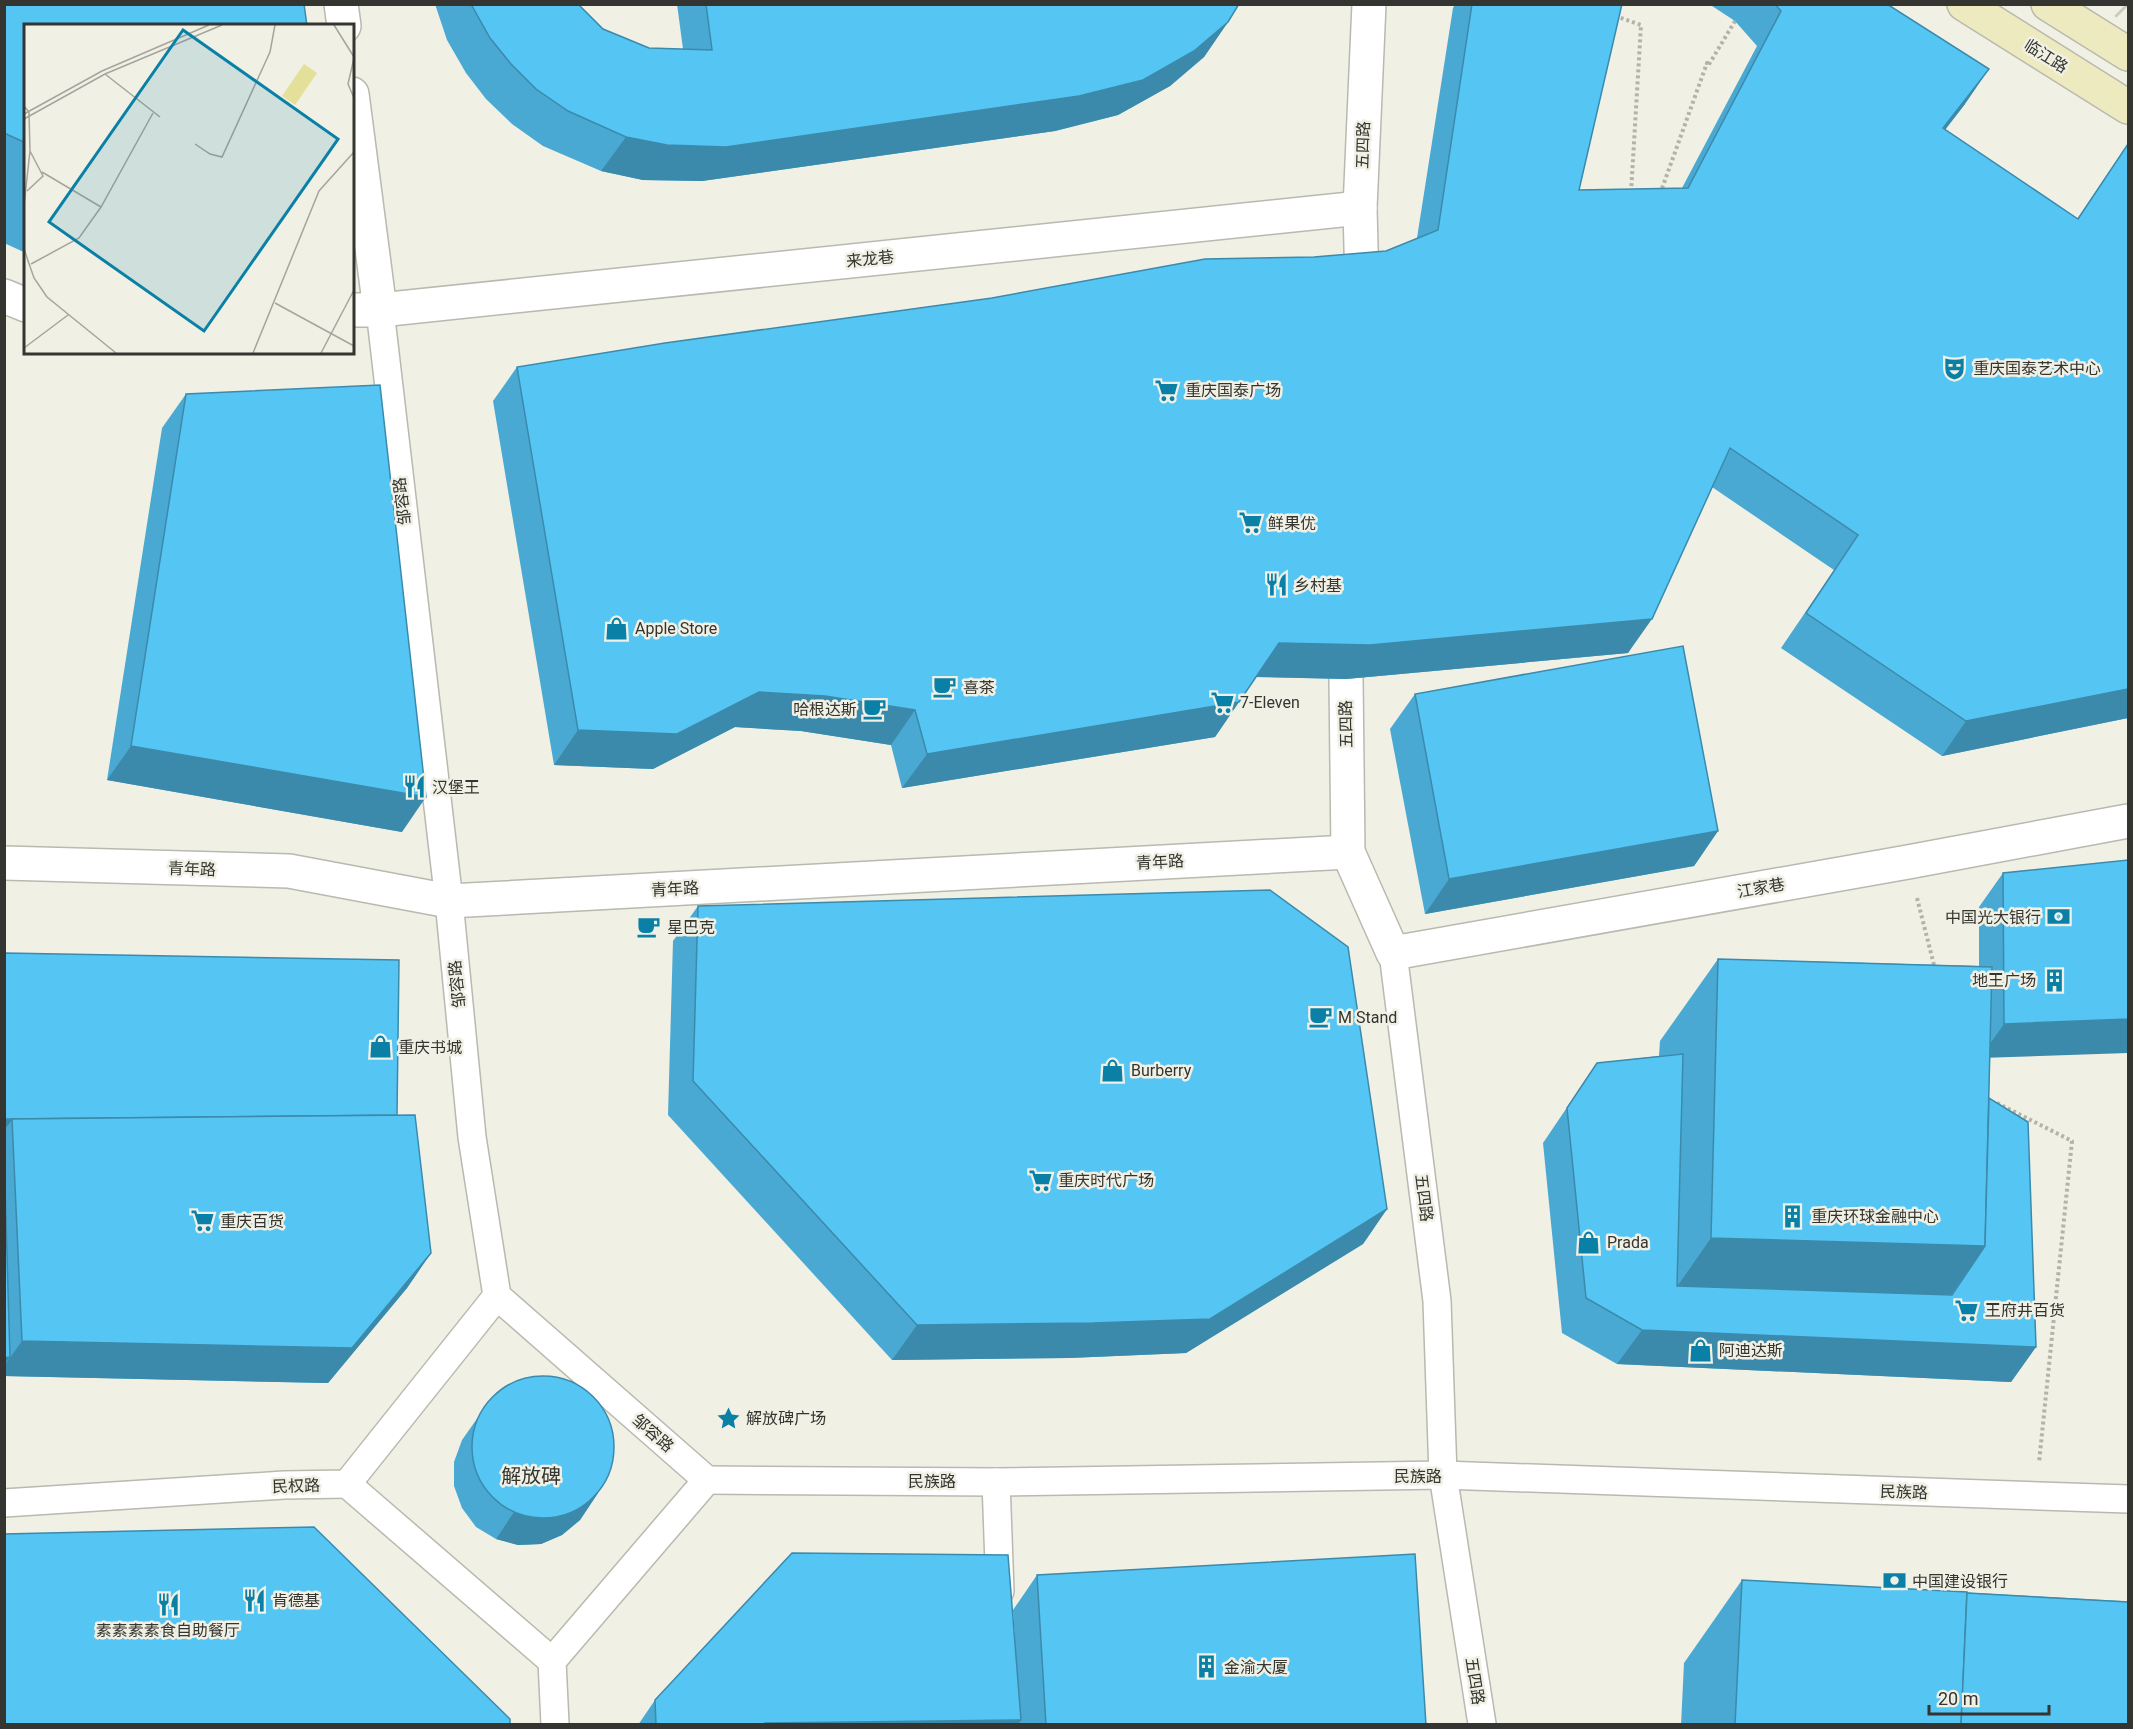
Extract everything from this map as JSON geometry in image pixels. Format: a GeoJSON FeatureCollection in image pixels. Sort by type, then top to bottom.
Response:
{"type":"FeatureCollection","features":[{"type":"Feature","properties":{"kind":"main road","name":"临江路"},"geometry":{"type":"LineString","coordinates":[[1964,4],[2128,107]]}},
{"type":"Feature","properties":{"kind":"main road"},"geometry":{"type":"LineString","coordinates":[[2048,4],[2128,54]]}},
{"type":"Feature","properties":{"kind":"street"},"geometry":{"type":"LineString","coordinates":[[341,4],[344,24]]}},
{"type":"Feature","properties":{"kind":"street","name":"五四路"},"geometry":{"type":"LineString","coordinates":[[1362,286],[1360,208],[1369,4]]}},
{"type":"Feature","properties":{"kind":"street","name":"邹容路"},"geometry":{"type":"LineString","coordinates":[[354,125],[366,310],[449,901],[472,1137],[497,1296],[707,1480]]}},
{"type":"Feature","properties":{"kind":"street","name":"来龙巷"},"geometry":{"type":"LineString","coordinates":[[366,310],[1360,208]]}},
{"type":"Feature","properties":{"kind":"street"},"geometry":{"type":"LineString","coordinates":[[4,296],[24,304]]}},
{"type":"Feature","properties":{"kind":"street","name":"五四路"},"geometry":{"type":"LineString","coordinates":[[1346,679],[1348,852],[1393,953],[1437,1301],[1443,1475],[1482,1725]]}},
{"type":"Feature","properties":{"kind":"street","name":"江家巷"},"geometry":{"type":"LineString","coordinates":[[1393,953],[2128,821]]}},
{"type":"Feature","properties":{"kind":"street","name":"青年路"},"geometry":{"type":"LineString","coordinates":[[4,863],[289,871],[449,901],[1348,852]]}},
{"type":"Feature","properties":{"kind":"street"},"geometry":{"type":"LineString","coordinates":[[497,1296],[347,1484],[552,1661]]}},
{"type":"Feature","properties":{"kind":"street","name":"民族路"},"geometry":{"type":"LineString","coordinates":[[707,1480],[996,1482],[1443,1475],[2128,1499]]}},
{"type":"Feature","properties":{"kind":"street"},"geometry":{"type":"LineString","coordinates":[[555,1725],[552,1661],[707,1480]]}},
{"type":"Feature","properties":{"kind":"street"},"geometry":{"type":"LineString","coordinates":[[996,1482],[1001,1620]]}},
{"type":"Feature","properties":{"kind":"street","name":"民权路"},"geometry":{"type":"LineString","coordinates":[[4,1503],[285,1485],[347,1484]]}},
{"type":"Feature","properties":{"kind":"path"},"geometry":{"type":"LineString","coordinates":[[1610,15],[1641,25],[1631,200]]}},
{"type":"Feature","properties":{"kind":"path"},"geometry":{"type":"LineString","coordinates":[[1657,201],[1707,63],[1708,66],[1735,21]]}},
{"type":"Feature","properties":{"kind":"path"},"geometry":{"type":"LineString","coordinates":[[1908,862],[1936,974]]}},
{"type":"Feature","properties":{"kind":"path"},"geometry":{"type":"LineString","coordinates":[[1997,1103],[2072,1142],[2035,1496]]}},
{"type":"Feature","properties":{"kind":"building"},"geometry":{"type":"Polygon","coordinates":[[[4,4],[304,4],[307,24],[24,24],[24,142],[4,133],[4,4]]]}},
{"type":"Feature","properties":{"kind":"building"},"geometry":{"type":"Polygon","coordinates":[[[471,4],[578,4],[603,29],[649,48],[712,50],[706,4],[1239,4],[1228,22],[1194,51],[1143,80],[1079,96],[726,147],[667,145],[626,137],[568,111],[536,89],[511,64],[490,38],[471,4]]]}},
{"type":"Feature","properties":{"kind":"building","name":"重庆国泰广场"},"geometry":{"type":"Polygon","coordinates":[[[1472,4],[1622,4],[1579,190],[1688,188],[1781,11],[1775,4],[1887,4],[1989,69],[1943,128],[2078,219],[2128,144],[2128,689],[1966,721],[1806,613],[1858,535],[1730,448],[1652,619],[1370,645],[1279,643],[1239,702],[927,754],[915,710],[825,696],[759,692],[677,734],[578,730],[517,367],[665,343],[992,298],[1205,259],[1314,257],[1386,251],[1438,230],[1472,4]]]}},
{"type":"Feature","properties":{"kind":"building"},"geometry":{"type":"Polygon","coordinates":[[[380,385],[426,797],[131,746],[186,394],[380,385]]]}},
{"type":"Feature","properties":{"kind":"building"},"geometry":{"type":"Polygon","coordinates":[[[1683,646],[1718,831],[1449,879],[1415,694],[1683,646]]]}},
{"type":"Feature","properties":{"kind":"building","name":"地王广场"},"geometry":{"type":"Polygon","coordinates":[[[2128,860],[2128,1019],[2004,1024],[2003,873],[2128,860]]]}},
{"type":"Feature","properties":{"kind":"building","name":"重庆时代广场"},"geometry":{"type":"Polygon","coordinates":[[[1270,890],[1348,947],[1387,1209],[1210,1319],[917,1325],[693,1081],[698,906],[1270,890]]]}},
{"type":"Feature","properties":{"kind":"building"},"geometry":{"type":"Polygon","coordinates":[[[4,953],[399,960],[397,1115],[4,1119],[4,953]]]}},
{"type":"Feature","properties":{"kind":"building"},"geometry":{"type":"Polygon","coordinates":[[[1718,959],[1992,967],[1985,1246],[1711,1238],[1718,959]]]}},
{"type":"Feature","properties":{"kind":"building"},"geometry":{"type":"Polygon","coordinates":[[[1683,1054],[1677,1286],[1952,1295],[1985,1246],[1989,1098],[2028,1122],[2036,1347],[1642,1330],[1586,1298],[1567,1108],[1597,1063],[1683,1054]]]}},
{"type":"Feature","properties":{"kind":"building","name":"重庆百货"},"geometry":{"type":"Polygon","coordinates":[[[415,1115],[431,1253],[352,1348],[22,1341],[12,1119],[415,1115]]]}},
{"type":"Feature","properties":{"kind":"building"},"geometry":{"type":"Polygon","coordinates":[[[4,1154],[10,1357],[4,1358],[4,1154]]]}},
{"type":"Feature","properties":{"kind":"building"},"geometry":{"type":"Polygon","coordinates":[[[543,1376],[570,1382],[593,1397],[608,1420],[614,1447],[608,1474],[593,1497],[570,1512],[543,1518],[516,1512],[493,1497],[478,1474],[472,1447],[478,1420],[493,1397],[516,1382],[543,1376]]]}},
{"type":"Feature","properties":{"kind":"building"},"geometry":{"type":"Polygon","coordinates":[[[314,1527],[510,1719],[510,1725],[4,1725],[4,1534],[314,1527]]]}},
{"type":"Feature","properties":{"kind":"building"},"geometry":{"type":"Polygon","coordinates":[[[792,1553],[1008,1555],[1021,1720],[656,1725],[655,1700],[792,1553]]]}},
{"type":"Feature","properties":{"kind":"building","name":"金渝大厦"},"geometry":{"type":"Polygon","coordinates":[[[1415,1554],[1426,1725],[1046,1725],[1037,1575],[1415,1554]]]}},
{"type":"Feature","properties":{"kind":"building"},"geometry":{"type":"Polygon","coordinates":[[[1742,1580],[1967,1592],[1961,1725],[1735,1725],[1742,1580]]]}},
{"type":"Feature","properties":{"kind":"building"},"geometry":{"type":"Polygon","coordinates":[[[1967,1593],[2128,1602],[2128,1725],[1961,1725],[1967,1593]]]}},
{"type":"Feature","properties":{"kind":"place","name":"重庆国泰艺术中心"},"geometry":{"type":"Point","coordinates":[1955,368]}},
{"type":"Feature","properties":{"kind":"place","name":"重庆国泰广场"},"geometry":{"type":"Point","coordinates":[1167,390]}},
{"type":"Feature","properties":{"kind":"place","name":"鲜果优"},"geometry":{"type":"Point","coordinates":[1250,523]}},
{"type":"Feature","properties":{"kind":"place","name":"乡村基"},"geometry":{"type":"Point","coordinates":[1276,585]}},
{"type":"Feature","properties":{"kind":"place","name":"Apple Store"},"geometry":{"type":"Point","coordinates":[617,628]}},
{"type":"Feature","properties":{"kind":"place","name":"喜茶"},"geometry":{"type":"Point","coordinates":[945,687]}},
{"type":"Feature","properties":{"kind":"place","name":"7-Eleven"},"geometry":{"type":"Point","coordinates":[1222,702]}},
{"type":"Feature","properties":{"kind":"place","name":"哈根达斯"},"geometry":{"type":"Point","coordinates":[875,709]}},
{"type":"Feature","properties":{"kind":"place","name":"汉堡王"},"geometry":{"type":"Point","coordinates":[414,787]}},
{"type":"Feature","properties":{"kind":"place","name":"中国光大银行"},"geometry":{"type":"Point","coordinates":[2059,917]}},
{"type":"Feature","properties":{"kind":"place","name":"星巴克"},"geometry":{"type":"Point","coordinates":[649,927]}},
{"type":"Feature","properties":{"kind":"place","name":"地王广场"},"geometry":{"type":"Point","coordinates":[2054,980]}},
{"type":"Feature","properties":{"kind":"place","name":"M Stand"},"geometry":{"type":"Point","coordinates":[1320,1017]}},
{"type":"Feature","properties":{"kind":"place","name":"重庆书城"},"geometry":{"type":"Point","coordinates":[380,1047]}},
{"type":"Feature","properties":{"kind":"place","name":"Burberry"},"geometry":{"type":"Point","coordinates":[1113,1070]}},
{"type":"Feature","properties":{"kind":"place","name":"重庆时代广场"},"geometry":{"type":"Point","coordinates":[1040,1180]}},
{"type":"Feature","properties":{"kind":"place","name":"重庆环球金融中心"},"geometry":{"type":"Point","coordinates":[1793,1216]}},
{"type":"Feature","properties":{"kind":"place","name":"重庆百货"},"geometry":{"type":"Point","coordinates":[202,1221]}},
{"type":"Feature","properties":{"kind":"place","name":"Prada"},"geometry":{"type":"Point","coordinates":[1589,1242]}},
{"type":"Feature","properties":{"kind":"place","name":"王府井百货"},"geometry":{"type":"Point","coordinates":[1967,1310]}},
{"type":"Feature","properties":{"kind":"place","name":"阿迪达斯"},"geometry":{"type":"Point","coordinates":[1701,1350]}},
{"type":"Feature","properties":{"kind":"place","name":"解放碑广场"},"geometry":{"type":"Point","coordinates":[728,1418]}},
{"type":"Feature","properties":{"kind":"place","name":"中国建设银行"},"geometry":{"type":"Point","coordinates":[1894,1581]}},
{"type":"Feature","properties":{"kind":"place","name":"肯德基"},"geometry":{"type":"Point","coordinates":[254,1600]}},
{"type":"Feature","properties":{"kind":"place","name":"素素素素食自助餐厅"},"geometry":{"type":"Point","coordinates":[168,1605]}},
{"type":"Feature","properties":{"kind":"place","name":"金渝大厦"},"geometry":{"type":"Point","coordinates":[1206,1667]}},
{"type":"Feature","properties":{"kind":"district","name":"解放碑"},"geometry":{"type":"Point","coordinates":[531,1476]}}]}
